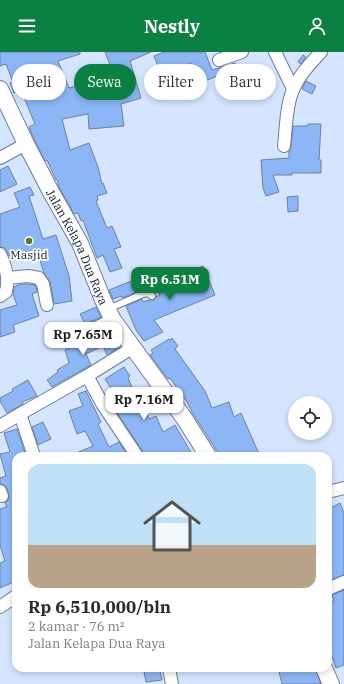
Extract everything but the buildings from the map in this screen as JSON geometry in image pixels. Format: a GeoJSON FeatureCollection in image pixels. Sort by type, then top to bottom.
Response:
{"type":"FeatureCollection","features":[{"type":"Feature","properties":{"kind":"main road","name":"Jalan Kelapa Dua Raya"},"geometry":{"type":"LineString","coordinates":[[0,89],[26,144],[80,244],[110,315],[132,348],[184,418],[205,452]]}},
{"type":"Feature","properties":{"kind":"main road"},"geometry":{"type":"LineString","coordinates":[[326,672],[331,684]]}},
{"type":"Feature","properties":{"kind":"street"},"geometry":{"type":"LineString","coordinates":[[219,60],[242,52]]}},
{"type":"Feature","properties":{"kind":"street"},"geometry":{"type":"LineString","coordinates":[[275,52],[293,89]]}},
{"type":"Feature","properties":{"kind":"street"},"geometry":{"type":"LineString","coordinates":[[284,146],[290,97],[293,89],[302,74],[321,52]]}},
{"type":"Feature","properties":{"kind":"street"},"geometry":{"type":"LineString","coordinates":[[0,158],[26,144]]}},
{"type":"Feature","properties":{"kind":"street"},"geometry":{"type":"LineString","coordinates":[[0,254],[6,266],[8,278],[6,292],[0,296]]}},
{"type":"Feature","properties":{"kind":"street"},"geometry":{"type":"LineString","coordinates":[[8,278],[28,276],[38,278],[43,284],[47,305]]}},
{"type":"Feature","properties":{"kind":"street"},"geometry":{"type":"LineString","coordinates":[[75,337],[110,315]]}},
{"type":"Feature","properties":{"kind":"street"},"geometry":{"type":"LineString","coordinates":[[0,426],[87,376],[132,348]]}},
{"type":"Feature","properties":{"kind":"street"},"geometry":{"type":"LineString","coordinates":[[87,376],[106,410],[134,452]]}},
{"type":"Feature","properties":{"kind":"street"},"geometry":{"type":"LineString","coordinates":[[20,414],[33,452]]}},
{"type":"Feature","properties":{"kind":"street"},"geometry":{"type":"LineString","coordinates":[[332,491],[344,488]]}},
{"type":"Feature","properties":{"kind":"street"},"geometry":{"type":"LineString","coordinates":[[332,587],[344,582]]}},
{"type":"Feature","properties":{"kind":"street"},"geometry":{"type":"LineString","coordinates":[[0,606],[12,598]]}},
{"type":"Feature","properties":{"kind":"street"},"geometry":{"type":"LineString","coordinates":[[170,672],[172,684]]}},
{"type":"Feature","properties":{"kind":"lane"},"geometry":{"type":"LineString","coordinates":[[110,315],[143,294],[148,293],[152,296]]}},
{"type":"Feature","properties":{"kind":"place","name":"Masjid"},"geometry":{"type":"Point","coordinates":[29,241]}}]}
